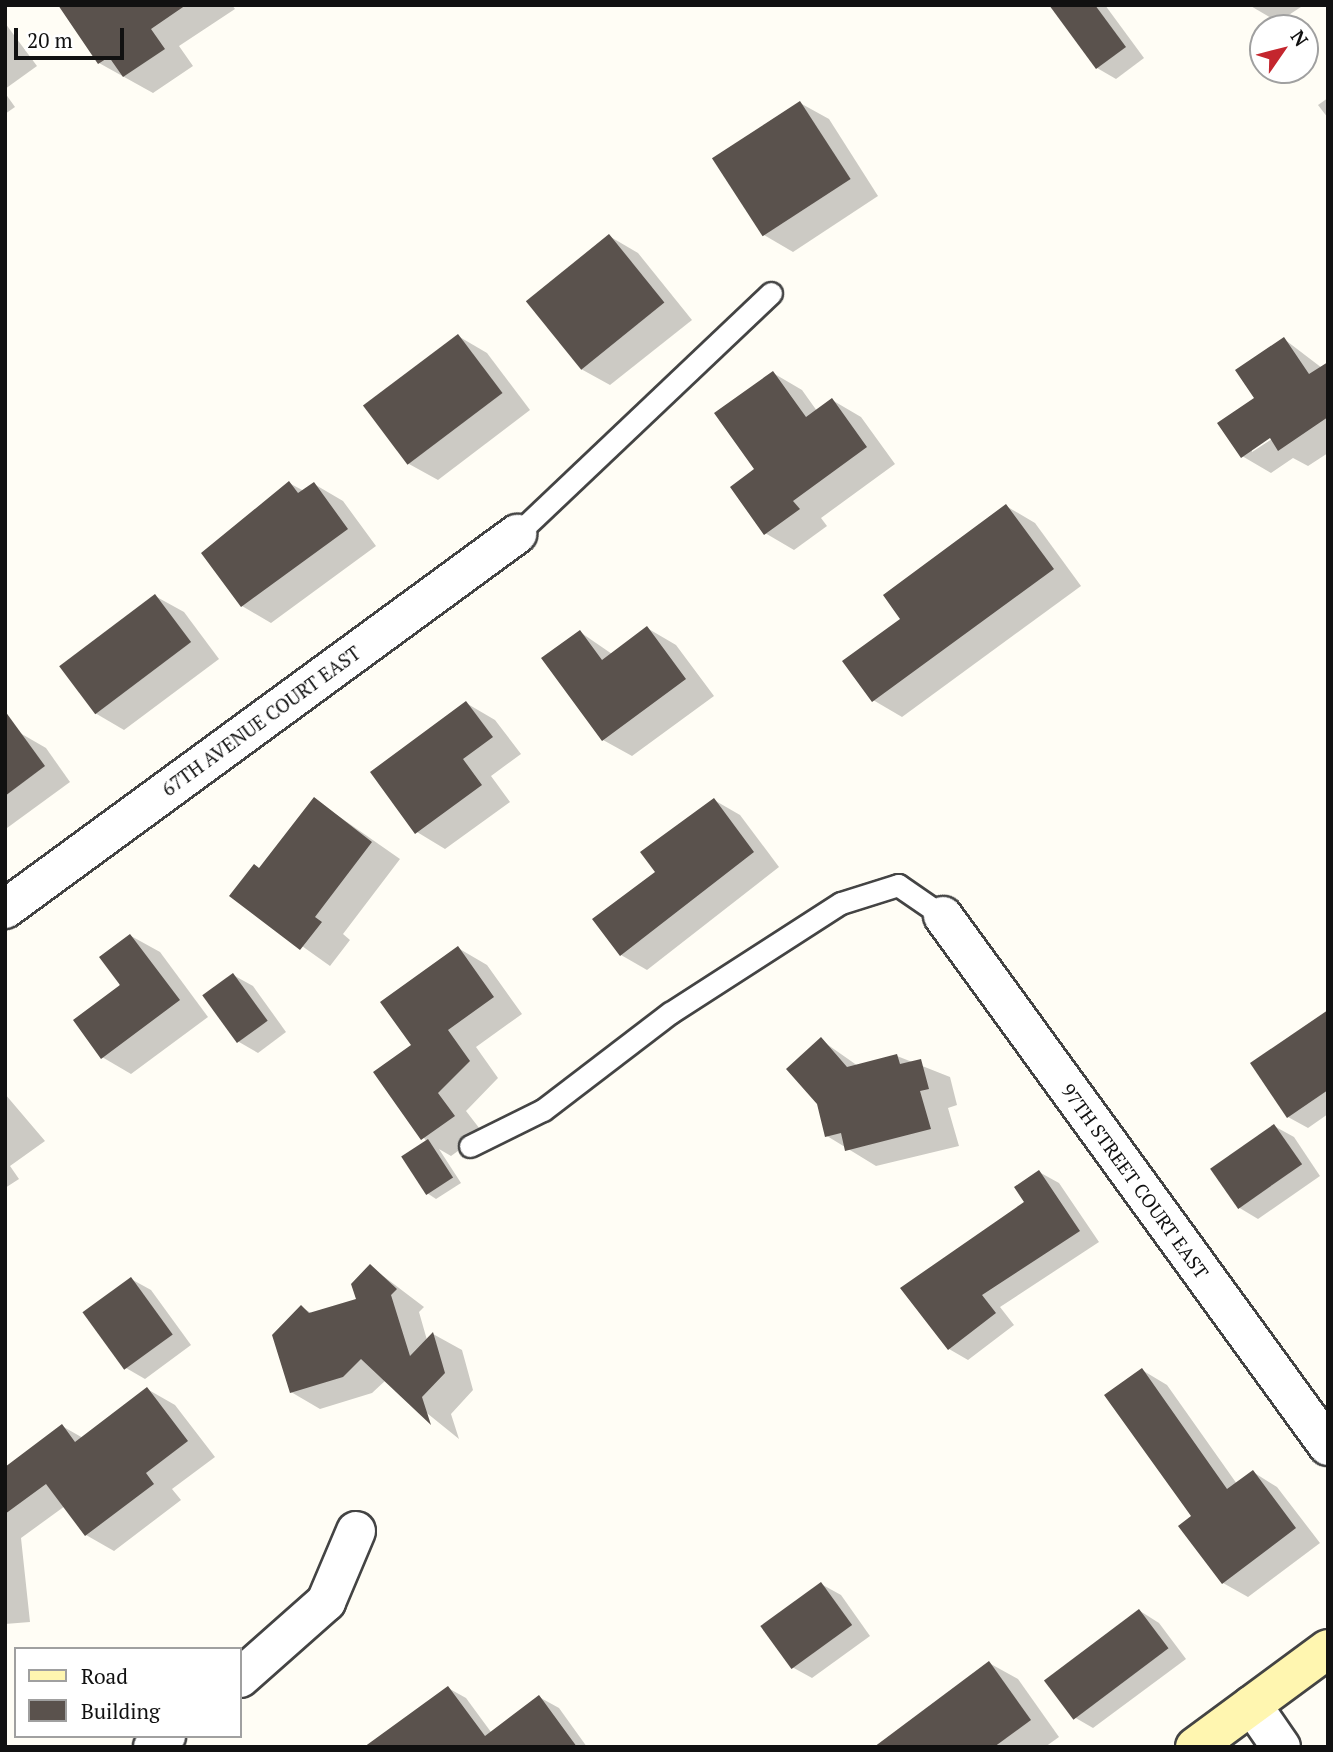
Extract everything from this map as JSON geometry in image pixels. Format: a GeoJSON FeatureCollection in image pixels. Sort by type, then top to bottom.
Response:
{"type":"FeatureCollection","features":[{"type":"Feature","properties":{"kind":"street","name":"67TH AVENUE COURT EAST"},"geometry":{"type":"LineString","coordinates":[[5,909],[516,534]]}},
{"type":"Feature","properties":{"kind":"street","name":"97TH STREET COURT EAST"},"geometry":{"type":"LineString","coordinates":[[943,916],[1328,1446]]}},
{"type":"Feature","properties":{"kind":"street"},"geometry":{"type":"LineString","coordinates":[[242,1676],[326,1602],[356,1531]]}},
{"type":"Feature","properties":{"kind":"street"},"geometry":{"type":"LineString","coordinates":[[1195,1747],[1328,1649]]}},
{"type":"Feature","properties":{"kind":"street"},"geometry":{"type":"LineString","coordinates":[[1252,1705],[1282,1747]]}},
{"type":"Feature","properties":{"kind":"lane"},"geometry":{"type":"LineString","coordinates":[[516,534],[771,293]]}},
{"type":"Feature","properties":{"kind":"lane"},"geometry":{"type":"LineString","coordinates":[[470,1146],[543,1110],[670,1013],[841,903],[898,885],[943,916]]}},
{"type":"Feature","properties":{"kind":"building"},"geometry":{"type":"Polygon","coordinates":[[[58,5],[186,5],[151,29],[165,49],[123,77],[109,57],[98,64],[58,5]]]}},
{"type":"Feature","properties":{"kind":"building"},"geometry":{"type":"Polygon","coordinates":[[[1049,5],[1095,5],[1126,47],[1096,69],[1049,5]]]}},
{"type":"Feature","properties":{"kind":"building"},"geometry":{"type":"Polygon","coordinates":[[[800,101],[851,179],[763,236],[712,158],[800,101]]]}},
{"type":"Feature","properties":{"kind":"building"},"geometry":{"type":"Polygon","coordinates":[[[609,234],[664,302],[581,370],[526,301],[609,234]]]}},
{"type":"Feature","properties":{"kind":"building"},"geometry":{"type":"Polygon","coordinates":[[[458,334],[503,393],[407,465],[363,406],[458,334]]]}},
{"type":"Feature","properties":{"kind":"building"},"geometry":{"type":"Polygon","coordinates":[[[1284,337],[1309,374],[1328,362],[1328,417],[1278,451],[1270,438],[1241,458],[1217,423],[1254,398],[1235,370],[1284,337]]]}},
{"type":"Feature","properties":{"kind":"building"},"geometry":{"type":"Polygon","coordinates":[[[773,371],[806,417],[832,398],[867,447],[793,501],[800,509],[764,535],[730,487],[754,469],[714,413],[773,371]]]}},
{"type":"Feature","properties":{"kind":"building"},"geometry":{"type":"Polygon","coordinates":[[[289,481],[298,493],[314,482],[348,529],[241,607],[201,553],[289,481]]]}},
{"type":"Feature","properties":{"kind":"building"},"geometry":{"type":"Polygon","coordinates":[[[1006,504],[1054,569],[872,702],[842,661],[900,619],[883,595],[1006,504]]]}},
{"type":"Feature","properties":{"kind":"building"},"geometry":{"type":"Polygon","coordinates":[[[155,594],[191,642],[95,714],[59,666],[155,594]]]}},
{"type":"Feature","properties":{"kind":"building"},"geometry":{"type":"Polygon","coordinates":[[[647,626],[686,679],[602,741],[541,658],[580,630],[602,660],[647,626]]]}},
{"type":"Feature","properties":{"kind":"building"},"geometry":{"type":"Polygon","coordinates":[[[466,701],[493,737],[463,759],[482,785],[415,834],[370,772],[466,701]]]}},
{"type":"Feature","properties":{"kind":"building"},"geometry":{"type":"Polygon","coordinates":[[[5,711],[45,766],[5,796],[5,711]]]}},
{"type":"Feature","properties":{"kind":"building"},"geometry":{"type":"Polygon","coordinates":[[[314,797],[372,842],[315,917],[322,922],[300,950],[229,896],[254,864],[259,868],[314,797]]]}},
{"type":"Feature","properties":{"kind":"building"},"geometry":{"type":"Polygon","coordinates":[[[714,798],[754,852],[620,956],[592,919],[655,872],[640,852],[714,798]]]}},
{"type":"Feature","properties":{"kind":"building"},"geometry":{"type":"Polygon","coordinates":[[[130,934],[180,1000],[101,1059],[73,1020],[120,985],[99,957],[130,934]]]}},
{"type":"Feature","properties":{"kind":"building"},"geometry":{"type":"Polygon","coordinates":[[[458,946],[494,997],[448,1030],[470,1061],[438,1093],[455,1116],[421,1140],[373,1072],[411,1045],[380,1002],[458,946]]]}},
{"type":"Feature","properties":{"kind":"building"},"geometry":{"type":"Polygon","coordinates":[[[233,973],[268,1021],[237,1043],[202,995],[233,973]]]}},
{"type":"Feature","properties":{"kind":"building"},"geometry":{"type":"Polygon","coordinates":[[[1328,1010],[1328,1090],[1287,1118],[1250,1063],[1328,1010]]]}},
{"type":"Feature","properties":{"kind":"building"},"geometry":{"type":"Polygon","coordinates":[[[821,1037],[847,1067],[897,1054],[900,1064],[921,1059],[929,1089],[920,1091],[931,1129],[845,1151],[841,1133],[825,1137],[817,1104],[786,1069],[821,1037]]]}},
{"type":"Feature","properties":{"kind":"building"},"geometry":{"type":"Polygon","coordinates":[[[1274,1124],[1302,1164],[1238,1209],[1210,1169],[1274,1124]]]}},
{"type":"Feature","properties":{"kind":"building"},"geometry":{"type":"Polygon","coordinates":[[[428,1139],[453,1178],[426,1195],[401,1156],[428,1139]]]}},
{"type":"Feature","properties":{"kind":"building"},"geometry":{"type":"Polygon","coordinates":[[[1039,1170],[1080,1231],[982,1295],[996,1313],[948,1350],[900,1288],[1024,1202],[1014,1187],[1039,1170]]]}},
{"type":"Feature","properties":{"kind":"building"},"geometry":{"type":"Polygon","coordinates":[[[370,1264],[397,1289],[391,1295],[410,1356],[433,1332],[445,1373],[422,1397],[431,1425],[361,1359],[343,1377],[290,1393],[272,1335],[301,1305],[309,1313],[356,1299],[351,1284],[370,1264]]]}},
{"type":"Feature","properties":{"kind":"building"},"geometry":{"type":"Polygon","coordinates":[[[131,1277],[173,1334],[124,1370],[82,1312],[131,1277]]]}},
{"type":"Feature","properties":{"kind":"building"},"geometry":{"type":"Polygon","coordinates":[[[1142,1368],[1227,1489],[1253,1470],[1296,1528],[1222,1584],[1178,1526],[1191,1516],[1104,1395],[1142,1368]]]}},
{"type":"Feature","properties":{"kind":"building"},"geometry":{"type":"Polygon","coordinates":[[[147,1387],[188,1441],[146,1473],[154,1484],[85,1536],[46,1484],[5,1514],[5,1467],[62,1424],[75,1442],[147,1387]]]}},
{"type":"Feature","properties":{"kind":"building"},"geometry":{"type":"Polygon","coordinates":[[[821,1582],[852,1625],[791,1669],[760,1626],[821,1582]]]}},
{"type":"Feature","properties":{"kind":"building"},"geometry":{"type":"Polygon","coordinates":[[[1139,1609],[1168,1648],[1073,1720],[1044,1681],[1139,1609]]]}},
{"type":"Feature","properties":{"kind":"building"},"geometry":{"type":"Polygon","coordinates":[[[989,1661],[1031,1720],[994,1747],[874,1747],[989,1661]]]}},
{"type":"Feature","properties":{"kind":"building"},"geometry":{"type":"Polygon","coordinates":[[[448,1686],[485,1736],[539,1695],[577,1747],[364,1747],[448,1686]]]}}]}
